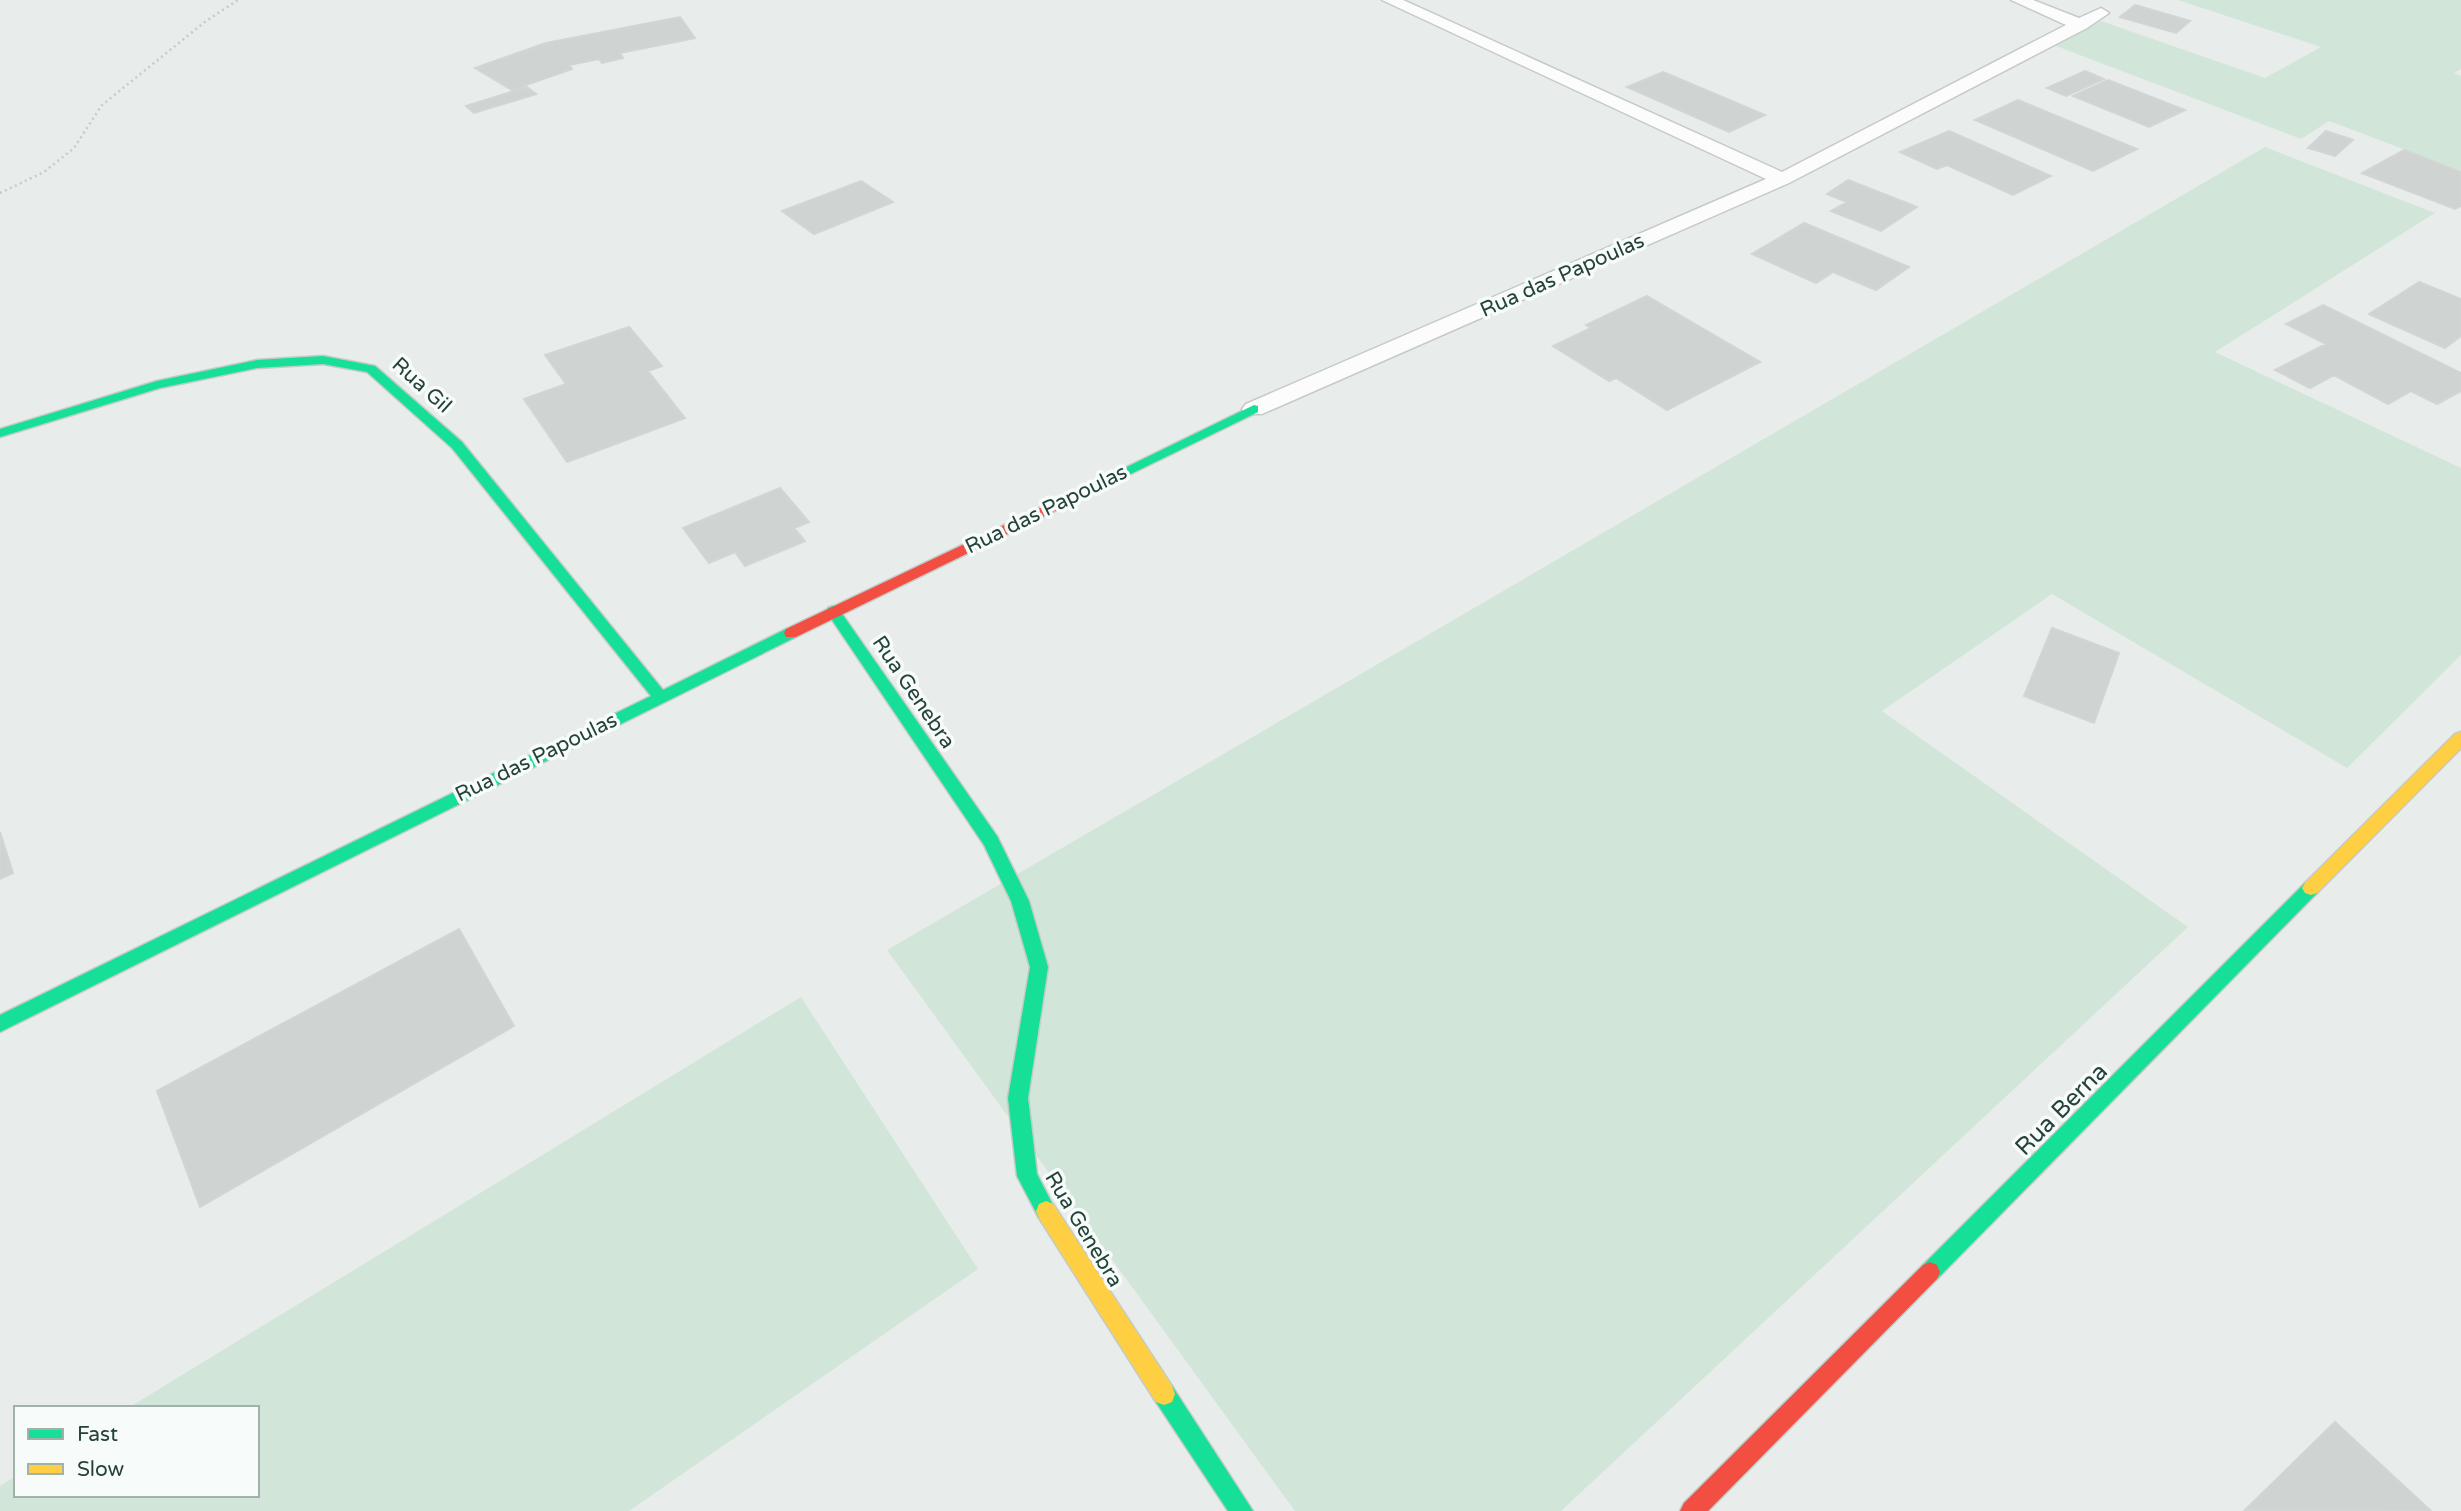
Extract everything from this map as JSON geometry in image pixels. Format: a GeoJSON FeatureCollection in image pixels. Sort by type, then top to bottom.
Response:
{"type":"FeatureCollection","features":[{"type":"Feature","properties":{"kind":"street","name":"Rua Gil"},"geometry":{"type":"LineString","coordinates":[[0,433],[158,385],[257,365],[323,360],[371,369],[457,445],[660,696]]}},
{"type":"Feature","properties":{"kind":"street","name":"Rua das Papoulas"},"geometry":{"type":"LineString","coordinates":[[0,1024],[833,611],[1254,409]]}},
{"type":"Feature","properties":{"kind":"street","name":"Rua Genebra"},"geometry":{"type":"LineString","coordinates":[[833,611],[990,841],[1020,901],[1039,967],[1018,1098],[1027,1175],[1055,1228],[1241,1511]]}},
{"type":"Feature","properties":{"kind":"street","name":"Rua Berna"},"geometry":{"type":"LineString","coordinates":[[1692,1511],[2461,738]]}},
{"type":"Feature","properties":{"kind":"lane"},"geometry":{"type":"LineString","coordinates":[[1390,0],[1782,179]]}},
{"type":"Feature","properties":{"kind":"lane"},"geometry":{"type":"LineString","coordinates":[[2020,0],[2081,25]]}},
{"type":"Feature","properties":{"kind":"lane","name":"Rua das Papoulas"},"geometry":{"type":"LineString","coordinates":[[1254,409],[1782,179],[2101,13]]}},
{"type":"Feature","properties":{"kind":"path"},"geometry":{"type":"LineString","coordinates":[[0,193],[54,164],[74,148],[102,105],[206,21],[238,0]]}},
{"type":"Feature","properties":{"kind":"green space"},"geometry":{"type":"Polygon","coordinates":[[[2178,0],[2461,0],[2461,69],[2454,73],[2461,76],[2461,171],[2329,121],[2301,139],[2056,46],[2101,21],[2265,78],[2321,47],[2178,0]]]}},
{"type":"Feature","properties":{"kind":"green space"},"geometry":{"type":"Polygon","coordinates":[[[2265,147],[2435,213],[2215,352],[2461,468],[2461,655],[2347,768],[2052,594],[1882,711],[2188,927],[1561,1511],[1295,1511],[887,950],[2265,147]]]}},
{"type":"Feature","properties":{"kind":"green space"},"geometry":{"type":"Polygon","coordinates":[[[801,997],[978,1269],[629,1511],[0,1511],[0,1486],[14,1477],[14,1497],[259,1497],[259,1406],[131,1406],[801,997]]]}},
{"type":"Feature","properties":{"kind":"building"},"geometry":{"type":"Polygon","coordinates":[[[2135,5],[2190,21],[2176,33],[2120,17],[2135,5]]]}},
{"type":"Feature","properties":{"kind":"building"},"geometry":{"type":"Polygon","coordinates":[[[680,17],[695,38],[620,53],[623,58],[602,63],[599,59],[569,65],[572,69],[512,90],[475,68],[546,43],[680,17]]]}},
{"type":"Feature","properties":{"kind":"building"},"geometry":{"type":"Polygon","coordinates":[[[2085,71],[2104,79],[2066,96],[2047,88],[2085,71]]]}},
{"type":"Feature","properties":{"kind":"building"},"geometry":{"type":"Polygon","coordinates":[[[1663,72],[1765,115],[1729,132],[1627,87],[1663,72]]]}},
{"type":"Feature","properties":{"kind":"building"},"geometry":{"type":"Polygon","coordinates":[[[2108,80],[2185,110],[2149,127],[2073,96],[2108,80]]]}},
{"type":"Feature","properties":{"kind":"building"},"geometry":{"type":"Polygon","coordinates":[[[527,87],[536,94],[474,113],[466,106],[527,87]]]}},
{"type":"Feature","properties":{"kind":"building"},"geometry":{"type":"Polygon","coordinates":[[[2018,100],[2137,149],[2093,171],[1975,120],[2018,100]]]}},
{"type":"Feature","properties":{"kind":"building"},"geometry":{"type":"Polygon","coordinates":[[[1949,131],[2051,176],[2013,195],[1947,165],[1937,169],[1900,152],[1949,131]]]}},
{"type":"Feature","properties":{"kind":"building"},"geometry":{"type":"Polygon","coordinates":[[[2326,131],[2353,140],[2335,156],[2308,148],[2326,131]]]}},
{"type":"Feature","properties":{"kind":"building"},"geometry":{"type":"Polygon","coordinates":[[[2404,150],[2461,172],[2461,206],[2455,209],[2362,173],[2404,150]]]}},
{"type":"Feature","properties":{"kind":"building"},"geometry":{"type":"Polygon","coordinates":[[[1848,180],[1917,207],[1881,231],[1831,211],[1847,202],[1827,194],[1848,180]]]}},
{"type":"Feature","properties":{"kind":"building"},"geometry":{"type":"Polygon","coordinates":[[[861,181],[893,202],[814,234],[782,211],[861,181]]]}},
{"type":"Feature","properties":{"kind":"building"},"geometry":{"type":"Polygon","coordinates":[[[1804,223],[1909,267],[1876,290],[1833,272],[1816,283],[1752,254],[1804,223]]]}},
{"type":"Feature","properties":{"kind":"building"},"geometry":{"type":"Polygon","coordinates":[[[2419,282],[2461,299],[2461,336],[2445,348],[2369,314],[2419,282]]]}},
{"type":"Feature","properties":{"kind":"building"},"geometry":{"type":"Polygon","coordinates":[[[1647,296],[1760,362],[1667,410],[1616,378],[1609,381],[1553,346],[1591,328],[1586,325],[1647,296]]]}},
{"type":"Feature","properties":{"kind":"building"},"geometry":{"type":"Polygon","coordinates":[[[2323,305],[2461,373],[2461,391],[2437,404],[2411,391],[2388,404],[2334,375],[2310,388],[2275,370],[2326,344],[2286,324],[2323,305]]]}},
{"type":"Feature","properties":{"kind":"building"},"geometry":{"type":"Polygon","coordinates":[[[629,327],[662,366],[648,371],[685,418],[567,462],[524,399],[566,384],[545,355],[629,327]]]}},
{"type":"Feature","properties":{"kind":"building"},"geometry":{"type":"Polygon","coordinates":[[[780,488],[809,522],[794,528],[805,541],[745,566],[735,552],[709,563],[683,528],[780,488]]]}},
{"type":"Feature","properties":{"kind":"building"},"geometry":{"type":"Polygon","coordinates":[[[2052,628],[2119,653],[2094,723],[2024,696],[2052,628]]]}},
{"type":"Feature","properties":{"kind":"building"},"geometry":{"type":"Polygon","coordinates":[[[0,832],[13,873],[0,879],[0,832]]]}},
{"type":"Feature","properties":{"kind":"building"},"geometry":{"type":"Polygon","coordinates":[[[459,929],[514,1026],[200,1207],[157,1091],[459,929]]]}},
{"type":"Feature","properties":{"kind":"building"},"geometry":{"type":"Polygon","coordinates":[[[2335,1422],[2431,1511],[2245,1510],[2335,1422]]]}},
{"type":"Feature","properties":{"kind":"traffic: fast"},"geometry":{"type":"LineString","coordinates":[[0,433],[157,385],[257,364],[323,360],[371,369],[457,445],[660,696]]}},
{"type":"Feature","properties":{"kind":"traffic: fast"},"geometry":{"type":"LineString","coordinates":[[1103,482],[1254,409]]}},
{"type":"Feature","properties":{"kind":"traffic: fast"},"geometry":{"type":"LineString","coordinates":[[833,611],[991,841],[1020,901],[1039,967],[1018,1098],[1027,1176],[1046,1211]]}},
{"type":"Feature","properties":{"kind":"traffic: fast"},"geometry":{"type":"LineString","coordinates":[[0,1024],[791,633]]}},
{"type":"Feature","properties":{"kind":"traffic: fast"},"geometry":{"type":"LineString","coordinates":[[1930,1272],[2311,888]]}},
{"type":"Feature","properties":{"kind":"traffic: fast"},"geometry":{"type":"LineString","coordinates":[[1164,1394],[1241,1511]]}},
{"type":"Feature","properties":{"kind":"traffic: slow"},"geometry":{"type":"LineString","coordinates":[[2311,888],[2461,738]]}},
{"type":"Feature","properties":{"kind":"traffic: slow"},"geometry":{"type":"LineString","coordinates":[[1046,1211],[1164,1394]]}},
{"type":"Feature","properties":{"kind":"traffic: jam"},"geometry":{"type":"LineString","coordinates":[[791,633],[1103,482]]}},
{"type":"Feature","properties":{"kind":"traffic: jam"},"geometry":{"type":"LineString","coordinates":[[1692,1511],[1930,1272]]}}]}
